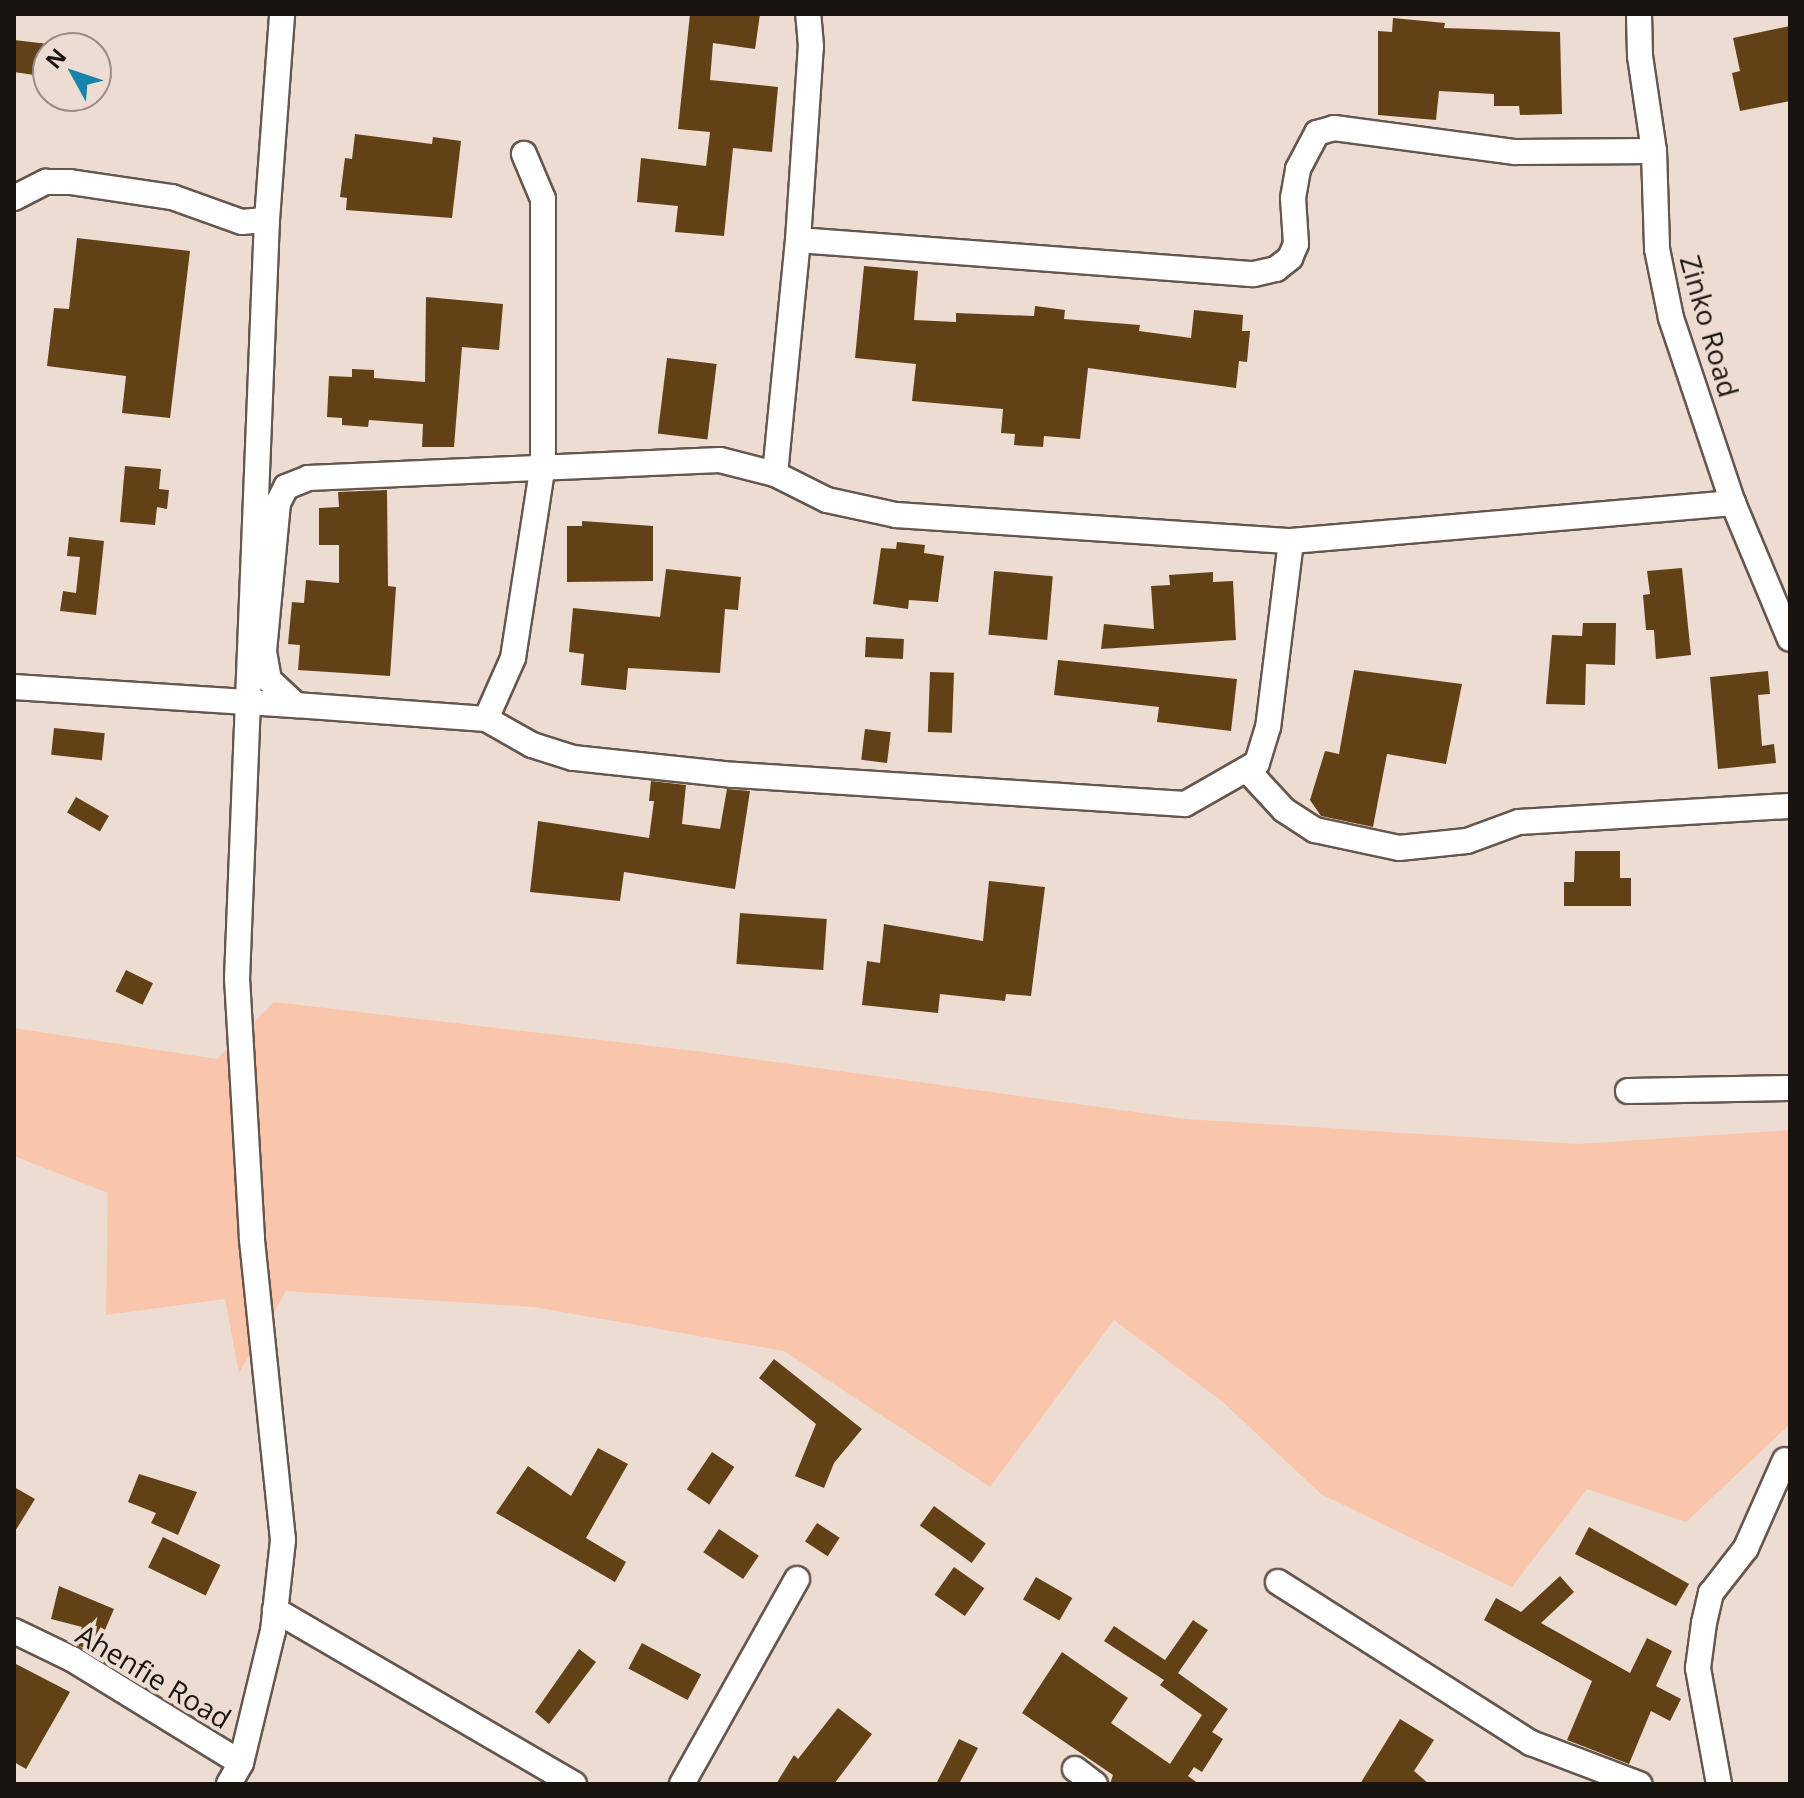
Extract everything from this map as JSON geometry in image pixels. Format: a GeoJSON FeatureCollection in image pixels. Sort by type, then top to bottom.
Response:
{"type":"FeatureCollection","features":[{"type":"Feature","properties":{"kind":"street"},"geometry":{"type":"LineString","coordinates":[[235,1774],[275,1610],[283,1540],[252,1238],[237,979],[267,220],[282,14]]}},
{"type":"Feature","properties":{"kind":"street"},"geometry":{"type":"LineString","coordinates":[[775,474],[798,240],[811,46],[808,14]]}},
{"type":"Feature","properties":{"kind":"street","name":"Zinko Road"},"geometry":{"type":"LineString","coordinates":[[1639,14],[1640,56],[1654,151],[1657,249],[1671,318],[1733,503],[1790,639]]}},
{"type":"Feature","properties":{"kind":"street"},"geometry":{"type":"LineString","coordinates":[[798,240],[1254,274],[1276,269],[1290,258],[1296,244],[1293,198],[1298,169],[1317,133],[1334,128],[1515,152],[1654,151]]}},
{"type":"Feature","properties":{"kind":"street"},"geometry":{"type":"LineString","coordinates":[[486,719],[513,658],[543,465],[543,199],[524,154]]}},
{"type":"Feature","properties":{"kind":"street"},"geometry":{"type":"LineString","coordinates":[[14,198],[46,182],[70,182],[172,197],[242,222],[267,220]]}},
{"type":"Feature","properties":{"kind":"street"},"geometry":{"type":"LineString","coordinates":[[296,705],[269,680],[264,651],[278,503],[286,487],[308,478],[543,465],[720,460],[775,474],[827,500],[896,515],[1291,541],[1733,503]]}},
{"type":"Feature","properties":{"kind":"street"},"geometry":{"type":"LineString","coordinates":[[14,687],[486,719],[532,745],[573,758],[733,775],[1185,804],[1248,771],[1257,763],[1268,727],[1291,541]]}},
{"type":"Feature","properties":{"kind":"street"},"geometry":{"type":"LineString","coordinates":[[1248,771],[1284,810],[1315,830],[1399,848],[1467,841],[1519,822],[1790,806]]}},
{"type":"Feature","properties":{"kind":"street"},"geometry":{"type":"LineString","coordinates":[[1628,1091],[1790,1088]]}},
{"type":"Feature","properties":{"kind":"street"},"geometry":{"type":"LineString","coordinates":[[1719,1784],[1698,1668],[1704,1623],[1711,1593],[1746,1548],[1785,1460]]}},
{"type":"Feature","properties":{"kind":"street"},"geometry":{"type":"LineString","coordinates":[[682,1784],[797,1579]]}},
{"type":"Feature","properties":{"kind":"street"},"geometry":{"type":"LineString","coordinates":[[1278,1582],[1531,1743],[1639,1784]]}},
{"type":"Feature","properties":{"kind":"street"},"geometry":{"type":"LineString","coordinates":[[275,1610],[574,1784]]}},
{"type":"Feature","properties":{"kind":"street","name":"Ahenfie Road"},"geometry":{"type":"LineString","coordinates":[[14,1631],[72,1659],[235,1774]]}},
{"type":"Feature","properties":{"kind":"street"},"geometry":{"type":"LineString","coordinates":[[1075,1769],[1095,1784]]}},
{"type":"Feature","properties":{"kind":"shaded area"},"geometry":{"type":"Polygon","coordinates":[[[274,1002],[703,1052],[1186,1119],[1578,1144],[1790,1130],[1790,1424],[1686,1522],[1587,1489],[1512,1587],[1321,1494],[1224,1403],[1114,1320],[990,1487],[784,1351],[534,1307],[286,1291],[239,1373],[225,1299],[106,1315],[108,1193],[14,1156],[14,1028],[217,1059],[274,1002]]]}},
{"type":"Feature","properties":{"kind":"building"},"geometry":{"type":"Polygon","coordinates":[[[690,14],[760,14],[755,49],[713,43],[710,80],[778,87],[772,152],[733,148],[724,236],[675,232],[678,206],[637,202],[641,158],[706,166],[710,132],[678,129],[690,14]]]}},
{"type":"Feature","properties":{"kind":"building"},"geometry":{"type":"Polygon","coordinates":[[[1393,18],[1445,23],[1444,28],[1560,32],[1562,114],[1520,115],[1519,106],[1494,106],[1494,94],[1439,91],[1436,120],[1378,115],[1378,31],[1392,32],[1393,18]]]}},
{"type":"Feature","properties":{"kind":"building"},"geometry":{"type":"Polygon","coordinates":[[[1790,26],[1790,101],[1740,111],[1732,73],[1740,71],[1733,38],[1790,26]]]}},
{"type":"Feature","properties":{"kind":"building"},"geometry":{"type":"Polygon","coordinates":[[[14,40],[32,42],[32,75],[14,72],[14,40]]]}},
{"type":"Feature","properties":{"kind":"building"},"geometry":{"type":"Polygon","coordinates":[[[355,134],[432,144],[433,137],[461,141],[452,218],[346,210],[347,198],[340,197],[345,158],[352,159],[355,134]]]}},
{"type":"Feature","properties":{"kind":"building"},"geometry":{"type":"Polygon","coordinates":[[[77,238],[190,251],[170,418],[122,413],[126,376],[47,366],[54,308],[69,309],[77,238]]]}},
{"type":"Feature","properties":{"kind":"building"},"geometry":{"type":"Polygon","coordinates":[[[864,266],[918,271],[914,320],[956,322],[956,313],[1034,316],[1035,306],[1065,310],[1064,319],[1140,325],[1139,331],[1191,338],[1194,310],[1243,315],[1242,331],[1250,331],[1247,362],[1239,361],[1236,388],[1088,368],[1080,439],[1044,436],[1043,447],[1014,445],[1015,434],[1001,433],[1003,409],[912,401],[916,364],[855,358],[864,266]]]}},
{"type":"Feature","properties":{"kind":"building"},"geometry":{"type":"Polygon","coordinates":[[[426,297],[503,304],[499,350],[462,347],[454,447],[422,447],[423,424],[369,420],[368,427],[342,425],[342,418],[327,417],[329,376],[352,377],[352,369],[374,370],[374,378],[425,382],[426,297]]]}},
{"type":"Feature","properties":{"kind":"building"},"geometry":{"type":"Polygon","coordinates":[[[667,358],[717,364],[707,440],[658,433],[667,358]]]}},
{"type":"Feature","properties":{"kind":"building"},"geometry":{"type":"Polygon","coordinates":[[[125,466],[161,469],[159,489],[169,490],[167,509],[157,507],[155,525],[120,522],[125,466]]]}},
{"type":"Feature","properties":{"kind":"building"},"geometry":{"type":"Polygon","coordinates":[[[387,490],[388,586],[396,587],[390,676],[298,670],[300,645],[288,644],[292,602],[304,603],[306,580],[339,583],[339,545],[319,545],[319,508],[339,507],[338,492],[387,490]]]}},
{"type":"Feature","properties":{"kind":"building"},"geometry":{"type":"Polygon","coordinates":[[[582,521],[653,526],[653,581],[567,582],[567,526],[582,526],[582,521]]]}},
{"type":"Feature","properties":{"kind":"building"},"geometry":{"type":"Polygon","coordinates":[[[69,537],[104,541],[96,615],[60,611],[63,591],[76,593],[80,557],[67,556],[69,537]]]}},
{"type":"Feature","properties":{"kind":"building"},"geometry":{"type":"Polygon","coordinates":[[[897,542],[925,545],[924,553],[944,556],[938,602],[909,600],[908,609],[873,604],[881,548],[896,549],[897,542]]]}},
{"type":"Feature","properties":{"kind":"building"},"geometry":{"type":"Polygon","coordinates":[[[1682,568],[1691,655],[1656,659],[1654,630],[1646,630],[1643,595],[1650,594],[1647,571],[1682,568]]]}},
{"type":"Feature","properties":{"kind":"building"},"geometry":{"type":"Polygon","coordinates":[[[666,569],[741,577],[738,610],[725,609],[720,673],[628,668],[626,690],[581,685],[584,654],[569,652],[573,608],[660,617],[666,569]]]}},
{"type":"Feature","properties":{"kind":"building"},"geometry":{"type":"Polygon","coordinates":[[[994,571],[1053,576],[1047,640],[988,635],[994,571]]]}},
{"type":"Feature","properties":{"kind":"building"},"geometry":{"type":"Polygon","coordinates":[[[1213,572],[1213,582],[1233,581],[1236,640],[1101,649],[1104,624],[1154,629],[1151,586],[1170,585],[1169,575],[1213,572]]]}},
{"type":"Feature","properties":{"kind":"building"},"geometry":{"type":"Polygon","coordinates":[[[1583,623],[1616,623],[1615,665],[1586,664],[1585,705],[1546,704],[1552,635],[1582,636],[1583,623]]]}},
{"type":"Feature","properties":{"kind":"building"},"geometry":{"type":"Polygon","coordinates":[[[866,637],[904,639],[903,659],[865,657],[866,637]]]}},
{"type":"Feature","properties":{"kind":"building"},"geometry":{"type":"Polygon","coordinates":[[[1058,660],[1237,679],[1231,731],[1157,722],[1159,707],[1054,695],[1058,660]]]}},
{"type":"Feature","properties":{"kind":"building"},"geometry":{"type":"Polygon","coordinates":[[[1354,670],[1462,684],[1446,764],[1387,754],[1373,827],[1321,816],[1310,800],[1325,751],[1339,754],[1354,670]]]}},
{"type":"Feature","properties":{"kind":"building"},"geometry":{"type":"Polygon","coordinates":[[[1768,671],[1770,694],[1758,695],[1762,746],[1774,744],[1776,763],[1718,769],[1710,677],[1768,671]]]}},
{"type":"Feature","properties":{"kind":"building"},"geometry":{"type":"Polygon","coordinates":[[[930,672],[954,673],[952,733],[928,732],[930,672]]]}},
{"type":"Feature","properties":{"kind":"building"},"geometry":{"type":"Polygon","coordinates":[[[54,728],[105,733],[102,760],[51,755],[54,728]]]}},
{"type":"Feature","properties":{"kind":"building"},"geometry":{"type":"Polygon","coordinates":[[[865,729],[891,732],[887,763],[861,760],[865,729]]]}},
{"type":"Feature","properties":{"kind":"building"},"geometry":{"type":"Polygon","coordinates":[[[651,781],[686,785],[682,824],[720,829],[727,789],[750,791],[735,889],[624,872],[620,901],[530,892],[538,821],[649,838],[654,801],[649,801],[651,781]]]}},
{"type":"Feature","properties":{"kind":"building"},"geometry":{"type":"Polygon","coordinates":[[[76,797],[109,816],[100,832],[67,813],[76,797]]]}},
{"type":"Feature","properties":{"kind":"building"},"geometry":{"type":"Polygon","coordinates":[[[1575,851],[1620,851],[1620,878],[1631,878],[1631,906],[1564,906],[1564,882],[1574,882],[1575,851]]]}},
{"type":"Feature","properties":{"kind":"building"},"geometry":{"type":"Polygon","coordinates":[[[989,881],[1045,887],[1031,996],[1006,994],[1005,1001],[940,994],[938,1013],[862,1005],[867,961],[880,963],[884,924],[983,941],[989,881]]]}},
{"type":"Feature","properties":{"kind":"building"},"geometry":{"type":"Polygon","coordinates":[[[740,913],[827,919],[823,970],[736,964],[740,913]]]}},
{"type":"Feature","properties":{"kind":"building"},"geometry":{"type":"Polygon","coordinates":[[[126,970],[153,983],[142,1005],[115,992],[126,970]]]}},
{"type":"Feature","properties":{"kind":"building"},"geometry":{"type":"Polygon","coordinates":[[[774,1359],[862,1429],[834,1463],[824,1488],[795,1476],[816,1424],[759,1378],[774,1359]]]}},
{"type":"Feature","properties":{"kind":"building"},"geometry":{"type":"Polygon","coordinates":[[[598,1448],[628,1464],[586,1538],[626,1562],[615,1582],[496,1513],[528,1466],[571,1496],[598,1448]]]}},
{"type":"Feature","properties":{"kind":"building"},"geometry":{"type":"Polygon","coordinates":[[[712,1452],[734,1467],[709,1504],[687,1489],[712,1452]]]}},
{"type":"Feature","properties":{"kind":"building"},"geometry":{"type":"Polygon","coordinates":[[[139,1474],[197,1492],[178,1535],[151,1523],[156,1513],[128,1502],[139,1474]]]}},
{"type":"Feature","properties":{"kind":"building"},"geometry":{"type":"Polygon","coordinates":[[[14,1487],[35,1499],[14,1533],[14,1487]]]}},
{"type":"Feature","properties":{"kind":"building"},"geometry":{"type":"Polygon","coordinates":[[[934,1506],[986,1544],[972,1563],[920,1525],[934,1506]]]}},
{"type":"Feature","properties":{"kind":"building"},"geometry":{"type":"Polygon","coordinates":[[[817,1523],[840,1538],[828,1556],[805,1541],[817,1523]]]}},
{"type":"Feature","properties":{"kind":"building"},"geometry":{"type":"Polygon","coordinates":[[[1589,1527],[1689,1584],[1676,1606],[1575,1554],[1589,1527]]]}},
{"type":"Feature","properties":{"kind":"building"},"geometry":{"type":"Polygon","coordinates":[[[719,1529],[759,1556],[743,1579],[703,1552],[719,1529]]]}},
{"type":"Feature","properties":{"kind":"building"},"geometry":{"type":"Polygon","coordinates":[[[163,1537],[221,1565],[206,1596],[148,1568],[163,1537]]]}},
{"type":"Feature","properties":{"kind":"building"},"geometry":{"type":"Polygon","coordinates":[[[954,1567],[984,1588],[965,1616],[934,1595],[954,1567]]]}},
{"type":"Feature","properties":{"kind":"building"},"geometry":{"type":"Polygon","coordinates":[[[1560,1576],[1574,1592],[1541,1623],[1630,1673],[1647,1638],[1672,1651],[1656,1686],[1681,1699],[1670,1721],[1651,1711],[1629,1764],[1567,1740],[1592,1681],[1484,1620],[1496,1598],[1521,1612],[1560,1576]]]}},
{"type":"Feature","properties":{"kind":"building"},"geometry":{"type":"Polygon","coordinates":[[[1036,1577],[1072,1598],[1059,1621],[1023,1600],[1036,1577]]]}},
{"type":"Feature","properties":{"kind":"building"},"geometry":{"type":"Polygon","coordinates":[[[59,1586],[114,1609],[95,1653],[75,1644],[82,1627],[51,1619],[59,1586]]]}},
{"type":"Feature","properties":{"kind":"building"},"geometry":{"type":"Polygon","coordinates":[[[1193,1620],[1208,1630],[1178,1673],[1228,1709],[1212,1732],[1223,1739],[1202,1772],[1194,1767],[1188,1776],[1199,1784],[1110,1784],[1113,1775],[1022,1713],[1062,1652],[1128,1698],[1111,1723],[1170,1764],[1202,1715],[1160,1685],[1164,1680],[1104,1641],[1114,1626],[1165,1660],[1193,1620]]]}},
{"type":"Feature","properties":{"kind":"building"},"geometry":{"type":"Polygon","coordinates":[[[642,1643],[701,1674],[688,1700],[628,1669],[642,1643]]]}},
{"type":"Feature","properties":{"kind":"building"},"geometry":{"type":"Polygon","coordinates":[[[579,1649],[596,1662],[549,1724],[535,1712],[579,1649]]]}},
{"type":"Feature","properties":{"kind":"building"},"geometry":{"type":"Polygon","coordinates":[[[14,1663],[70,1692],[26,1769],[14,1762],[14,1663]]]}},
{"type":"Feature","properties":{"kind":"building"},"geometry":{"type":"Polygon","coordinates":[[[838,1708],[872,1734],[834,1784],[776,1784],[794,1755],[798,1759],[838,1708]]]}},
{"type":"Feature","properties":{"kind":"building"},"geometry":{"type":"Polygon","coordinates":[[[1400,1719],[1434,1740],[1414,1771],[1429,1784],[1360,1784],[1400,1719]]]}},
{"type":"Feature","properties":{"kind":"building"},"geometry":{"type":"Polygon","coordinates":[[[959,1739],[978,1748],[959,1784],[936,1784],[959,1739]]]}}]}
